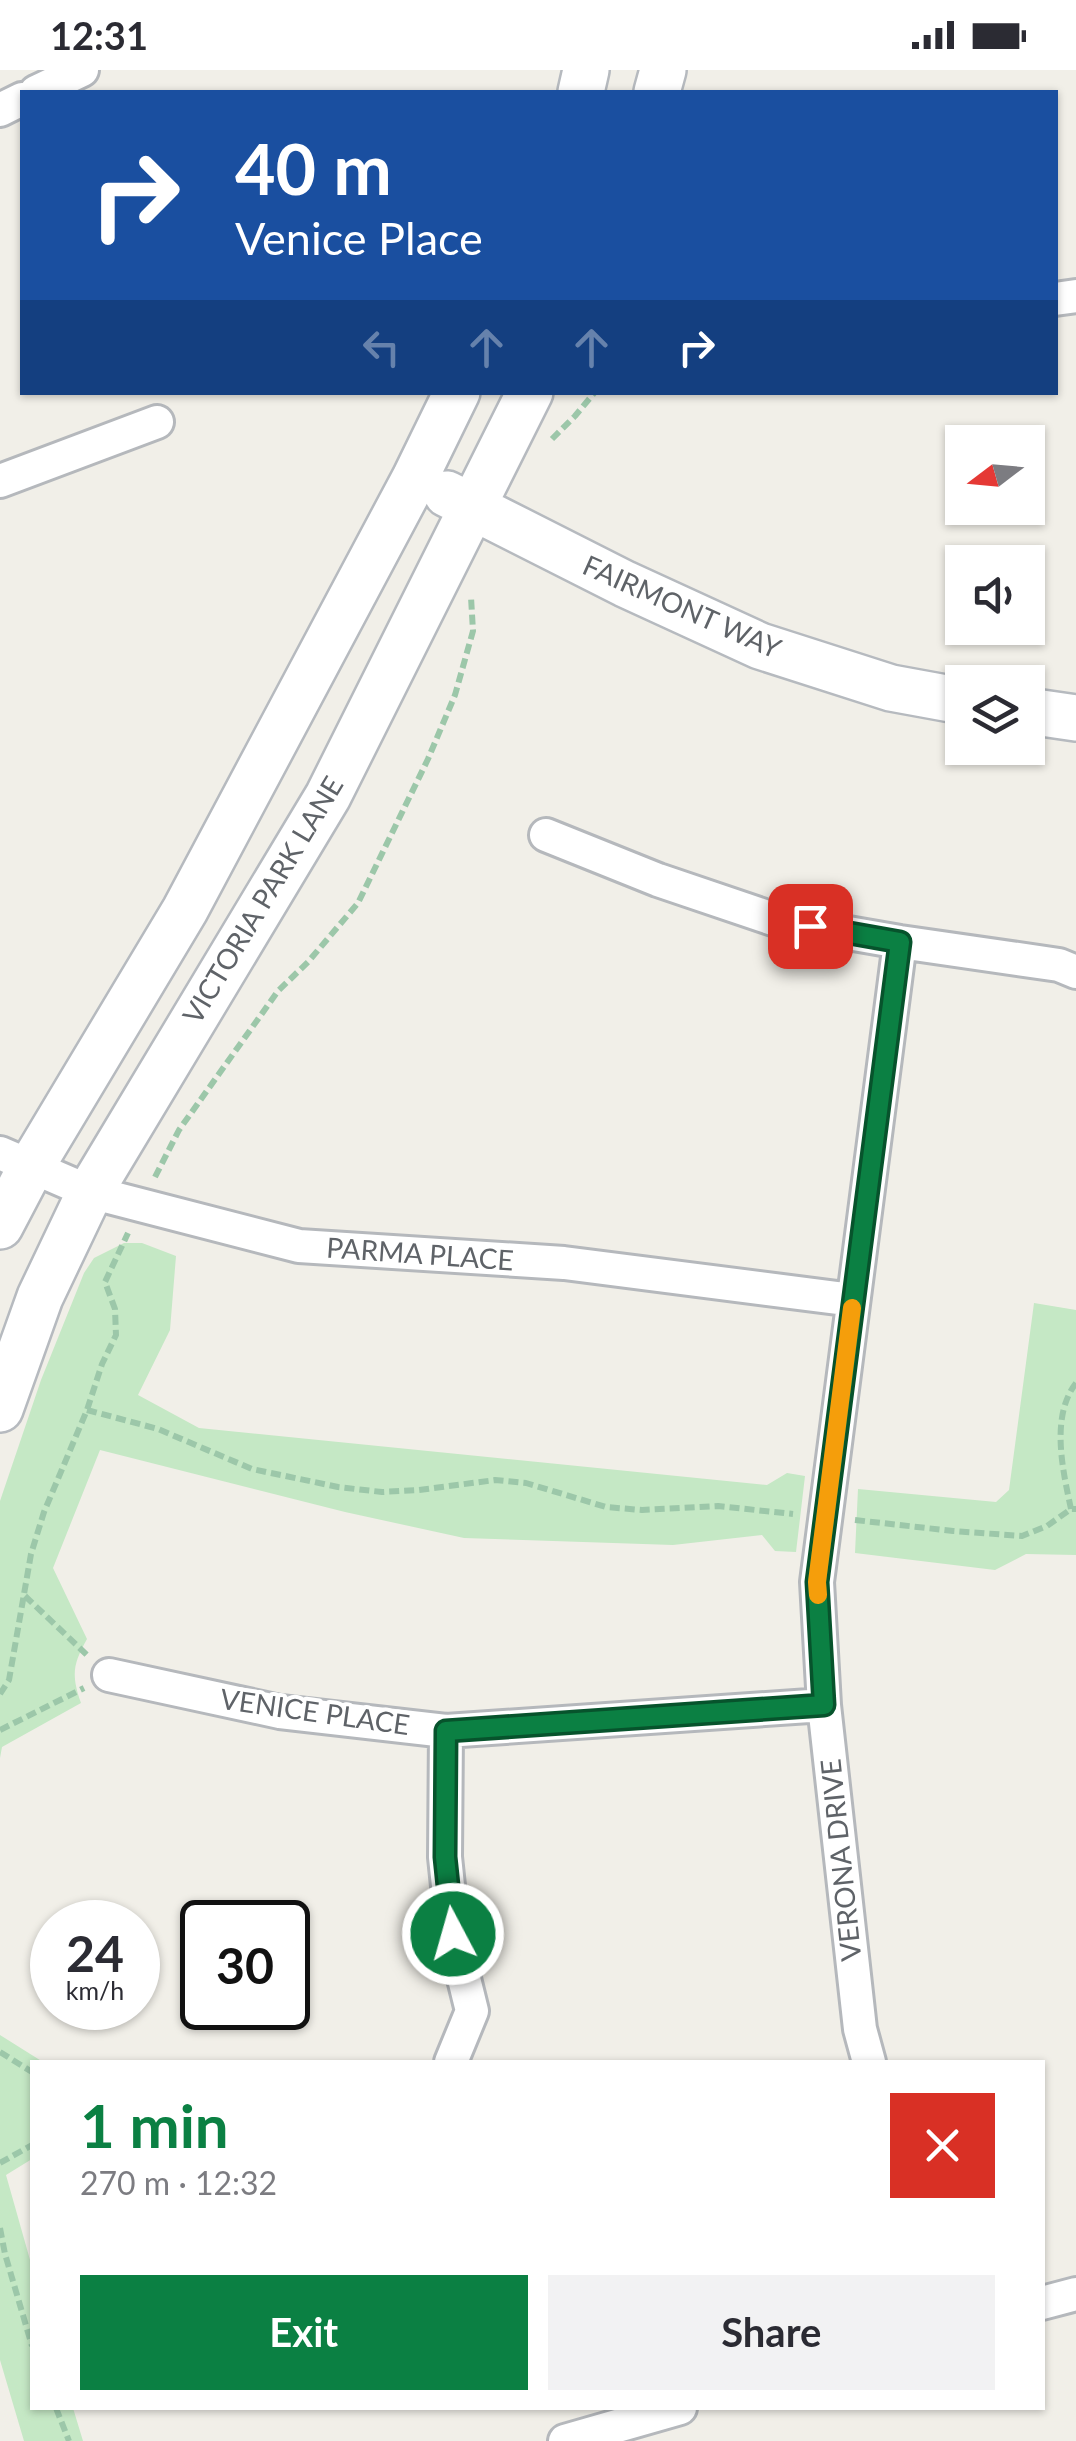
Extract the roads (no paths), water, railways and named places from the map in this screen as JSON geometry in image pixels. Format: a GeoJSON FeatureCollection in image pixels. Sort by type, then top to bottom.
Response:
{"type":"FeatureCollection","features":[{"type":"Feature","properties":{"kind":"street"},"geometry":{"type":"LineString","coordinates":[[40,90],[82,70]]}},
{"type":"Feature","properties":{"kind":"street"},"geometry":{"type":"LineString","coordinates":[[0,1226],[16,1160],[185,910],[415,478],[455,395]]}},
{"type":"Feature","properties":{"kind":"street","name":"VICTORIA PARK LANE"},"geometry":{"type":"LineString","coordinates":[[0,1409],[40,1297],[90,1192],[328,796],[528,395]]}},
{"type":"Feature","properties":{"kind":"street"},"geometry":{"type":"LineString","coordinates":[[0,481],[157,422]]}},
{"type":"Feature","properties":{"kind":"street","name":"FAIRMONT WAY"},"geometry":{"type":"LineString","coordinates":[[415,478],[625,584],[760,646],[890,688],[945,698]]}},
{"type":"Feature","properties":{"kind":"street"},"geometry":{"type":"LineString","coordinates":[[1045,713],[1076,718]]}},
{"type":"Feature","properties":{"kind":"street"},"geometry":{"type":"LineString","coordinates":[[546,836],[658,880],[780,921],[1059,965],[1076,972]]}},
{"type":"Feature","properties":{"kind":"street","name":"VERONA DRIVE"},"geometry":{"type":"LineString","coordinates":[[868,2060],[860,2029],[824,1705],[817,1582],[900,942]]}},
{"type":"Feature","properties":{"kind":"street","name":"PARMA PLACE"},"geometry":{"type":"LineString","coordinates":[[16,1160],[90,1192],[300,1246],[564,1263],[853,1300]]}},
{"type":"Feature","properties":{"kind":"street","name":"VENICE PLACE"},"geometry":{"type":"LineString","coordinates":[[108,1675],[280,1712],[446,1731],[824,1705]]}},
{"type":"Feature","properties":{"kind":"street"},"geometry":{"type":"LineString","coordinates":[[446,1731],[447,1876],[453,1934],[472,2012],[452,2060]]}},
{"type":"Feature","properties":{"kind":"street"},"geometry":{"type":"LineString","coordinates":[[1045,2302],[1076,2294]]}},
{"type":"Feature","properties":{"kind":"street"},"geometry":{"type":"LineString","coordinates":[[564,2441],[673,2410]]}}]}
